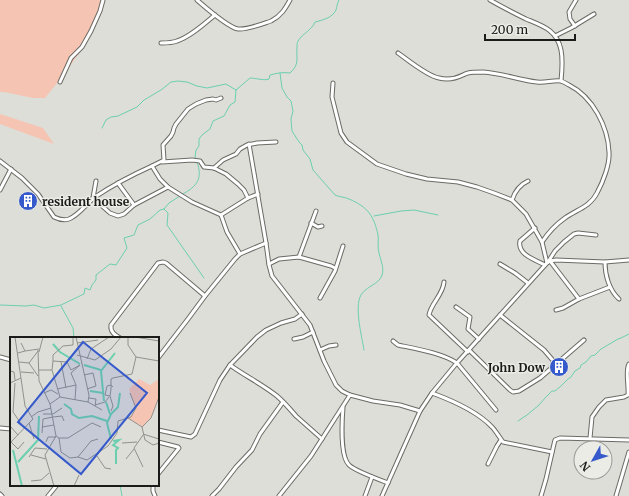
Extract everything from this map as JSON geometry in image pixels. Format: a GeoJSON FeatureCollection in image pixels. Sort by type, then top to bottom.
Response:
{"type":"FeatureCollection","features":[{"type":"Feature","properties":{"kind":"street"},"geometry":{"type":"LineString","coordinates":[[60,82],[70,58],[81,49],[91,31],[103,0]]}},
{"type":"Feature","properties":{"kind":"street"},"geometry":{"type":"LineString","coordinates":[[197,0],[215,15],[235,28],[241,29],[275,19],[283,13],[290,0]]}},
{"type":"Feature","properties":{"kind":"street"},"geometry":{"type":"LineString","coordinates":[[490,0],[547,28],[555,36],[561,50],[562,81]]}},
{"type":"Feature","properties":{"kind":"street"},"geometry":{"type":"LineString","coordinates":[[575,26],[568,14],[576,0]]}},
{"type":"Feature","properties":{"kind":"street"},"geometry":{"type":"LineString","coordinates":[[555,36],[594,14]]}},
{"type":"Feature","properties":{"kind":"street"},"geometry":{"type":"LineString","coordinates":[[161,43],[176,42],[182,39],[199,29],[215,15]]}},
{"type":"Feature","properties":{"kind":"street"},"geometry":{"type":"LineString","coordinates":[[398,53],[423,71],[439,78],[452,79],[468,73],[485,72],[537,82],[562,81],[583,95],[596,111],[604,128],[610,154],[604,178],[593,200],[556,225],[542,242]]}},
{"type":"Feature","properties":{"kind":"street"},"geometry":{"type":"LineString","coordinates":[[333,83],[332,96],[341,133],[347,142],[374,162],[406,174],[427,180],[458,182],[477,187],[512,200],[522,208],[535,228],[542,242],[548,263],[579,299]]}},
{"type":"Feature","properties":{"kind":"street"},"geometry":{"type":"LineString","coordinates":[[0,161],[22,178],[38,194],[51,215],[57,219],[69,219],[94,198],[118,183],[163,160],[163,145],[171,136],[176,124],[188,109],[206,100],[216,100],[221,98]]}},
{"type":"Feature","properties":{"kind":"street"},"geometry":{"type":"LineString","coordinates":[[214,168],[223,160],[236,154],[244,146],[249,144],[276,142]]}},
{"type":"Feature","properties":{"kind":"street"},"geometry":{"type":"LineString","coordinates":[[249,144],[272,276],[310,325],[324,361],[336,385],[342,391],[350,395],[373,401],[400,405],[420,411]]}},
{"type":"Feature","properties":{"kind":"street"},"geometry":{"type":"LineString","coordinates":[[160,162],[192,160],[200,162],[204,168],[214,168],[226,174],[242,188],[248,198]]}},
{"type":"Feature","properties":{"kind":"street"},"geometry":{"type":"LineString","coordinates":[[152,166],[160,180],[168,187],[192,202],[221,215],[227,232],[240,254]]}},
{"type":"Feature","properties":{"kind":"street"},"geometry":{"type":"LineString","coordinates":[[0,190],[11,169]]}},
{"type":"Feature","properties":{"kind":"street"},"geometry":{"type":"LineString","coordinates":[[94,198],[96,181]]}},
{"type":"Feature","properties":{"kind":"street"},"geometry":{"type":"LineString","coordinates":[[512,200],[519,185],[528,181]]}},
{"type":"Feature","properties":{"kind":"street"},"geometry":{"type":"LineString","coordinates":[[118,183],[134,205]]}},
{"type":"Feature","properties":{"kind":"street"},"geometry":{"type":"LineString","coordinates":[[94,198],[110,212],[118,216],[124,214],[134,205],[168,187]]}},
{"type":"Feature","properties":{"kind":"street"},"geometry":{"type":"LineString","coordinates":[[221,215],[248,198],[258,194]]}},
{"type":"Feature","properties":{"kind":"street"},"geometry":{"type":"LineString","coordinates":[[299,256],[316,210]]}},
{"type":"Feature","properties":{"kind":"street"},"geometry":{"type":"LineString","coordinates":[[311,223],[318,227],[322,226]]}},
{"type":"Feature","properties":{"kind":"street"},"geometry":{"type":"LineString","coordinates":[[535,228],[520,241],[519,244],[526,256],[548,263],[629,260]]}},
{"type":"Feature","properties":{"kind":"street"},"geometry":{"type":"LineString","coordinates":[[382,496],[420,411],[432,393],[457,363],[548,263],[555,251],[564,242],[574,234],[578,233],[596,235]]}},
{"type":"Feature","properties":{"kind":"street"},"geometry":{"type":"LineString","coordinates":[[159,357],[230,264],[240,254],[266,243]]}},
{"type":"Feature","properties":{"kind":"street"},"geometry":{"type":"LineString","coordinates":[[320,298],[335,271],[343,246]]}},
{"type":"Feature","properties":{"kind":"street"},"geometry":{"type":"LineString","coordinates":[[269,264],[299,256],[335,268]]}},
{"type":"Feature","properties":{"kind":"street"},"geometry":{"type":"LineString","coordinates":[[119,337],[112,331],[110,327],[111,325],[160,262],[166,263],[205,296]]}},
{"type":"Feature","properties":{"kind":"street"},"geometry":{"type":"LineString","coordinates":[[605,262],[605,269],[610,287],[619,299]]}},
{"type":"Feature","properties":{"kind":"street"},"geometry":{"type":"LineString","coordinates":[[500,264],[515,273],[528,284]]}},
{"type":"Feature","properties":{"kind":"street"},"geometry":{"type":"LineString","coordinates":[[444,282],[442,292],[431,309],[429,315],[503,385],[513,392],[524,389],[546,373],[584,340]]}},
{"type":"Feature","properties":{"kind":"street"},"geometry":{"type":"LineString","coordinates":[[556,310],[610,287]]}},
{"type":"Feature","properties":{"kind":"street"},"geometry":{"type":"LineString","coordinates":[[456,307],[470,317],[468,329],[479,339]]}},
{"type":"Feature","properties":{"kind":"street"},"geometry":{"type":"LineString","coordinates":[[159,430],[191,437],[195,434],[220,380],[230,365],[257,337],[266,330],[281,323],[295,319],[302,314]]}},
{"type":"Feature","properties":{"kind":"street"},"geometry":{"type":"LineString","coordinates":[[500,315],[542,348],[556,364]]}},
{"type":"Feature","properties":{"kind":"street"},"geometry":{"type":"LineString","coordinates":[[294,339],[303,337],[313,332]]}},
{"type":"Feature","properties":{"kind":"street"},"geometry":{"type":"LineString","coordinates":[[393,341],[398,345],[452,359],[496,410]]}},
{"type":"Feature","properties":{"kind":"street"},"geometry":{"type":"LineString","coordinates":[[320,350],[336,345]]}},
{"type":"Feature","properties":{"kind":"street"},"geometry":{"type":"LineString","coordinates":[[0,357],[10,360]]}},
{"type":"Feature","properties":{"kind":"street"},"geometry":{"type":"LineString","coordinates":[[590,438],[592,417],[599,407],[606,400],[628,395],[627,369],[629,364]]}},
{"type":"Feature","properties":{"kind":"street"},"geometry":{"type":"LineString","coordinates":[[230,365],[268,389],[322,439]]}},
{"type":"Feature","properties":{"kind":"street"},"geometry":{"type":"LineString","coordinates":[[432,393],[448,399],[471,411],[492,426],[501,440],[505,442],[552,452]]}},
{"type":"Feature","properties":{"kind":"street"},"geometry":{"type":"LineString","coordinates":[[279,496],[301,469],[350,395]]}},
{"type":"Feature","properties":{"kind":"street"},"geometry":{"type":"LineString","coordinates":[[212,496],[252,450],[260,434],[283,402]]}},
{"type":"Feature","properties":{"kind":"street"},"geometry":{"type":"LineString","coordinates":[[343,406],[345,458],[349,466],[388,484]]}},
{"type":"Feature","properties":{"kind":"street"},"geometry":{"type":"LineString","coordinates":[[0,428],[10,429]]}},
{"type":"Feature","properties":{"kind":"street"},"geometry":{"type":"LineString","coordinates":[[541,496],[554,442],[558,438],[629,440]]}},
{"type":"Feature","properties":{"kind":"street"},"geometry":{"type":"LineString","coordinates":[[488,464],[501,440]]}},
{"type":"Feature","properties":{"kind":"street"},"geometry":{"type":"LineString","coordinates":[[159,442],[179,448],[159,473]]}},
{"type":"Feature","properties":{"kind":"street"},"geometry":{"type":"LineString","coordinates":[[616,496],[629,452]]}},
{"type":"Feature","properties":{"kind":"street"},"geometry":{"type":"LineString","coordinates":[[365,496],[372,477]]}},
{"type":"Feature","properties":{"kind":"street"},"geometry":{"type":"LineString","coordinates":[[48,496],[56,486]]}},
{"type":"Feature","properties":{"kind":"street"},"geometry":{"type":"LineString","coordinates":[[153,486],[155,496]]}},
{"type":"Feature","properties":{"kind":"shaded area"},"geometry":{"type":"Polygon","coordinates":[[[0,0],[102,0],[85,45],[45,98],[33,98],[0,92],[0,0]]]}},
{"type":"Feature","properties":{"kind":"shaded area"},"geometry":{"type":"Polygon","coordinates":[[[0,114],[43,128],[54,144],[0,124],[0,114]]]}},
{"type":"Feature","properties":{"kind":"waterway"},"geometry":{"type":"LineString","coordinates":[[102,128],[106,120],[137,107],[144,100],[171,82],[187,82],[207,88],[226,84],[236,90],[250,78],[267,80],[269,79],[270,75],[290,73],[295,67],[297,61],[298,41],[315,22],[332,15],[336,10],[339,0]]}},
{"type":"Feature","properties":{"kind":"waterway"},"geometry":{"type":"LineString","coordinates":[[280,73],[282,88],[291,101],[293,111],[291,119],[292,131],[310,159],[313,170],[335,195],[349,199],[361,205],[372,217],[376,228],[378,250],[383,273],[378,281],[367,288],[359,300],[358,314],[364,350]]}},
{"type":"Feature","properties":{"kind":"waterway"},"geometry":{"type":"LineString","coordinates":[[196,159],[196,150],[199,146],[199,139],[210,129],[213,121],[224,116],[230,105],[235,102],[236,90]]}},
{"type":"Feature","properties":{"kind":"waterway"},"geometry":{"type":"LineString","coordinates":[[183,194],[192,188],[198,181],[199,168],[197,162]]}},
{"type":"Feature","properties":{"kind":"waterway"},"geometry":{"type":"LineString","coordinates":[[0,305],[34,305],[44,308],[61,305],[84,294],[85,288],[90,290],[96,280],[96,275],[110,264],[116,265],[127,248],[124,238],[134,235],[138,225],[150,219],[180,196]]}},
{"type":"Feature","properties":{"kind":"waterway"},"geometry":{"type":"LineString","coordinates":[[164,209],[168,213],[167,225],[204,278]]}},
{"type":"Feature","properties":{"kind":"waterway"},"geometry":{"type":"LineString","coordinates":[[374,216],[414,210],[438,215]]}},
{"type":"Feature","properties":{"kind":"waterway"},"geometry":{"type":"LineString","coordinates":[[61,306],[73,328],[74,337]]}},
{"type":"Feature","properties":{"kind":"waterway"},"geometry":{"type":"LineString","coordinates":[[518,421],[539,405],[552,391],[555,391],[561,386],[591,356],[629,334]]}},
{"type":"Feature","properties":{"kind":"waterway"},"geometry":{"type":"LineString","coordinates":[[120,486],[122,496]]}},
{"type":"Feature","properties":{"kind":"place","name":"resident house"},"geometry":{"type":"Point","coordinates":[28,201]}},
{"type":"Feature","properties":{"kind":"place","name":"John Dow"},"geometry":{"type":"Point","coordinates":[559,367]}}]}
